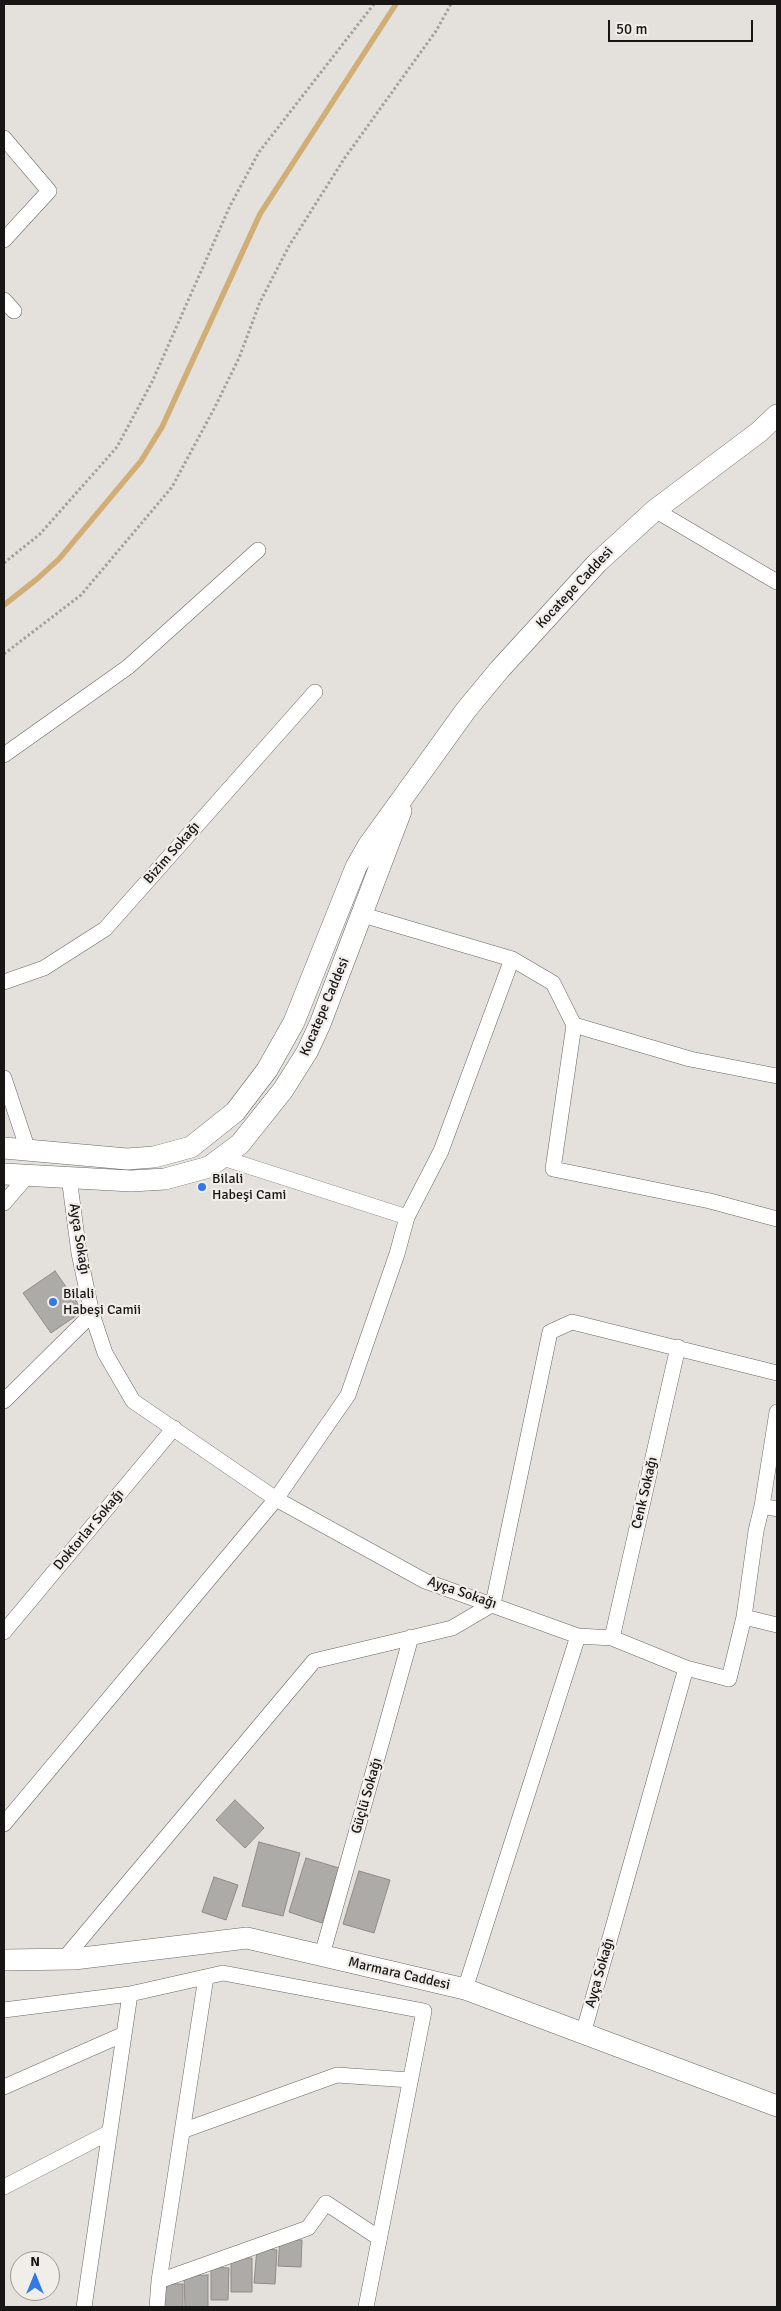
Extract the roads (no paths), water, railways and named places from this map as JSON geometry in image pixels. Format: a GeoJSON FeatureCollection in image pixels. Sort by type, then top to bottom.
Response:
{"type":"FeatureCollection","features":[{"type":"Feature","properties":{"kind":"main road","name":"Kocatepe Caddesi"},"geometry":{"type":"LineString","coordinates":[[4,1148],[127,1158],[154,1157],[190,1147],[235,1112],[267,1070],[294,1022],[356,867],[368,846],[466,710],[500,669],[597,563],[655,510],[759,432],[777,415]]}},
{"type":"Feature","properties":{"kind":"main road","name":"Kocatepe Caddesi"},"geometry":{"type":"LineString","coordinates":[[4,1174],[131,1181],[165,1179],[209,1167],[240,1144],[256,1126],[307,1052],[363,915],[406,794]]}},
{"type":"Feature","properties":{"kind":"main road"},"geometry":{"type":"LineString","coordinates":[[341,905],[363,915]]}},
{"type":"Feature","properties":{"kind":"main road"},"geometry":{"type":"LineString","coordinates":[[190,1147],[223,1158]]}},
{"type":"Feature","properties":{"kind":"main road"},"geometry":{"type":"LineString","coordinates":[[66,1154],[69,1177]]}},
{"type":"Feature","properties":{"kind":"main road","name":"Marmara Caddesi"},"geometry":{"type":"LineString","coordinates":[[4,1960],[64,1959],[247,1938],[464,1989],[777,2106]]}},
{"type":"Feature","properties":{"kind":"street"},"geometry":{"type":"LineString","coordinates":[[4,138],[49,191],[4,240]]}},
{"type":"Feature","properties":{"kind":"street"},"geometry":{"type":"LineString","coordinates":[[655,510],[777,582]]}},
{"type":"Feature","properties":{"kind":"street"},"geometry":{"type":"LineString","coordinates":[[4,755],[128,668],[258,550]]}},
{"type":"Feature","properties":{"kind":"street","name":"Bizim Sokağı"},"geometry":{"type":"LineString","coordinates":[[4,982],[44,968],[105,929],[315,692]]}},
{"type":"Feature","properties":{"kind":"street"},"geometry":{"type":"LineString","coordinates":[[363,915],[512,959],[552,983],[574,1025],[553,1170],[710,1201],[777,1219]]}},
{"type":"Feature","properties":{"kind":"street"},"geometry":{"type":"LineString","coordinates":[[4,1824],[276,1499],[348,1395],[408,1217],[441,1152],[512,959]]}},
{"type":"Feature","properties":{"kind":"street"},"geometry":{"type":"LineString","coordinates":[[574,1025],[690,1059],[777,1076]]}},
{"type":"Feature","properties":{"kind":"street"},"geometry":{"type":"LineString","coordinates":[[4,1078],[28,1150]]}},
{"type":"Feature","properties":{"kind":"street"},"geometry":{"type":"LineString","coordinates":[[223,1158],[408,1217]]}},
{"type":"Feature","properties":{"kind":"street"},"geometry":{"type":"LineString","coordinates":[[4,1203],[29,1174]]}},
{"type":"Feature","properties":{"kind":"street","name":"Ayça Sokağı"},"geometry":{"type":"LineString","coordinates":[[69,1177],[79,1253],[92,1314],[105,1353],[133,1401],[276,1499],[424,1581],[493,1604],[578,1636],[612,1638],[686,1668],[583,2034]]}},
{"type":"Feature","properties":{"kind":"street"},"geometry":{"type":"LineString","coordinates":[[4,1401],[92,1314]]}},
{"type":"Feature","properties":{"kind":"street"},"geometry":{"type":"LineString","coordinates":[[64,1959],[314,1661],[452,1628],[493,1604],[550,1332],[572,1322],[777,1373]]}},
{"type":"Feature","properties":{"kind":"street","name":"Cenk Sokağı"},"geometry":{"type":"LineString","coordinates":[[612,1638],[678,1347]]}},
{"type":"Feature","properties":{"kind":"street"},"geometry":{"type":"LineString","coordinates":[[686,1668],[729,1679],[744,1617],[756,1531],[770,1508],[777,1412]]}},
{"type":"Feature","properties":{"kind":"street","name":"Doktorlar Sokağı"},"geometry":{"type":"LineString","coordinates":[[4,1632],[174,1428]]}},
{"type":"Feature","properties":{"kind":"street"},"geometry":{"type":"LineString","coordinates":[[744,1617],[777,1625]]}},
{"type":"Feature","properties":{"kind":"street"},"geometry":{"type":"LineString","coordinates":[[464,1989],[578,1636]]}},
{"type":"Feature","properties":{"kind":"street","name":"Güçlü Sokağı"},"geometry":{"type":"LineString","coordinates":[[322,1955],[411,1637]]}},
{"type":"Feature","properties":{"kind":"street"},"geometry":{"type":"LineString","coordinates":[[4,2010],[130,1994],[224,1973],[424,2011],[366,2307]]}},
{"type":"Feature","properties":{"kind":"street"},"geometry":{"type":"LineString","coordinates":[[157,2307],[159,2280],[206,1977]]}},
{"type":"Feature","properties":{"kind":"street"},"geometry":{"type":"LineString","coordinates":[[84,2307],[130,1994]]}},
{"type":"Feature","properties":{"kind":"street"},"geometry":{"type":"LineString","coordinates":[[4,2087],[124,2034]]}},
{"type":"Feature","properties":{"kind":"street"},"geometry":{"type":"LineString","coordinates":[[182,2131],[337,2075],[410,2080]]}},
{"type":"Feature","properties":{"kind":"street"},"geometry":{"type":"LineString","coordinates":[[4,2187],[110,2132]]}},
{"type":"Feature","properties":{"kind":"street"},"geometry":{"type":"LineString","coordinates":[[159,2280],[308,2228],[326,2203],[379,2238]]}},
{"type":"Feature","properties":{"kind":"waterway"},"geometry":{"type":"LineString","coordinates":[[4,605],[59,559],[141,461],[162,427],[260,214],[396,4]]}},
{"type":"Feature","properties":{"kind":"place","name":"Bilali Habeşi Cami"},"geometry":{"type":"Point","coordinates":[202,1187]}},
{"type":"Feature","properties":{"kind":"place","name":"Bilali Habeşi Camii"},"geometry":{"type":"Point","coordinates":[53,1302]}}]}
